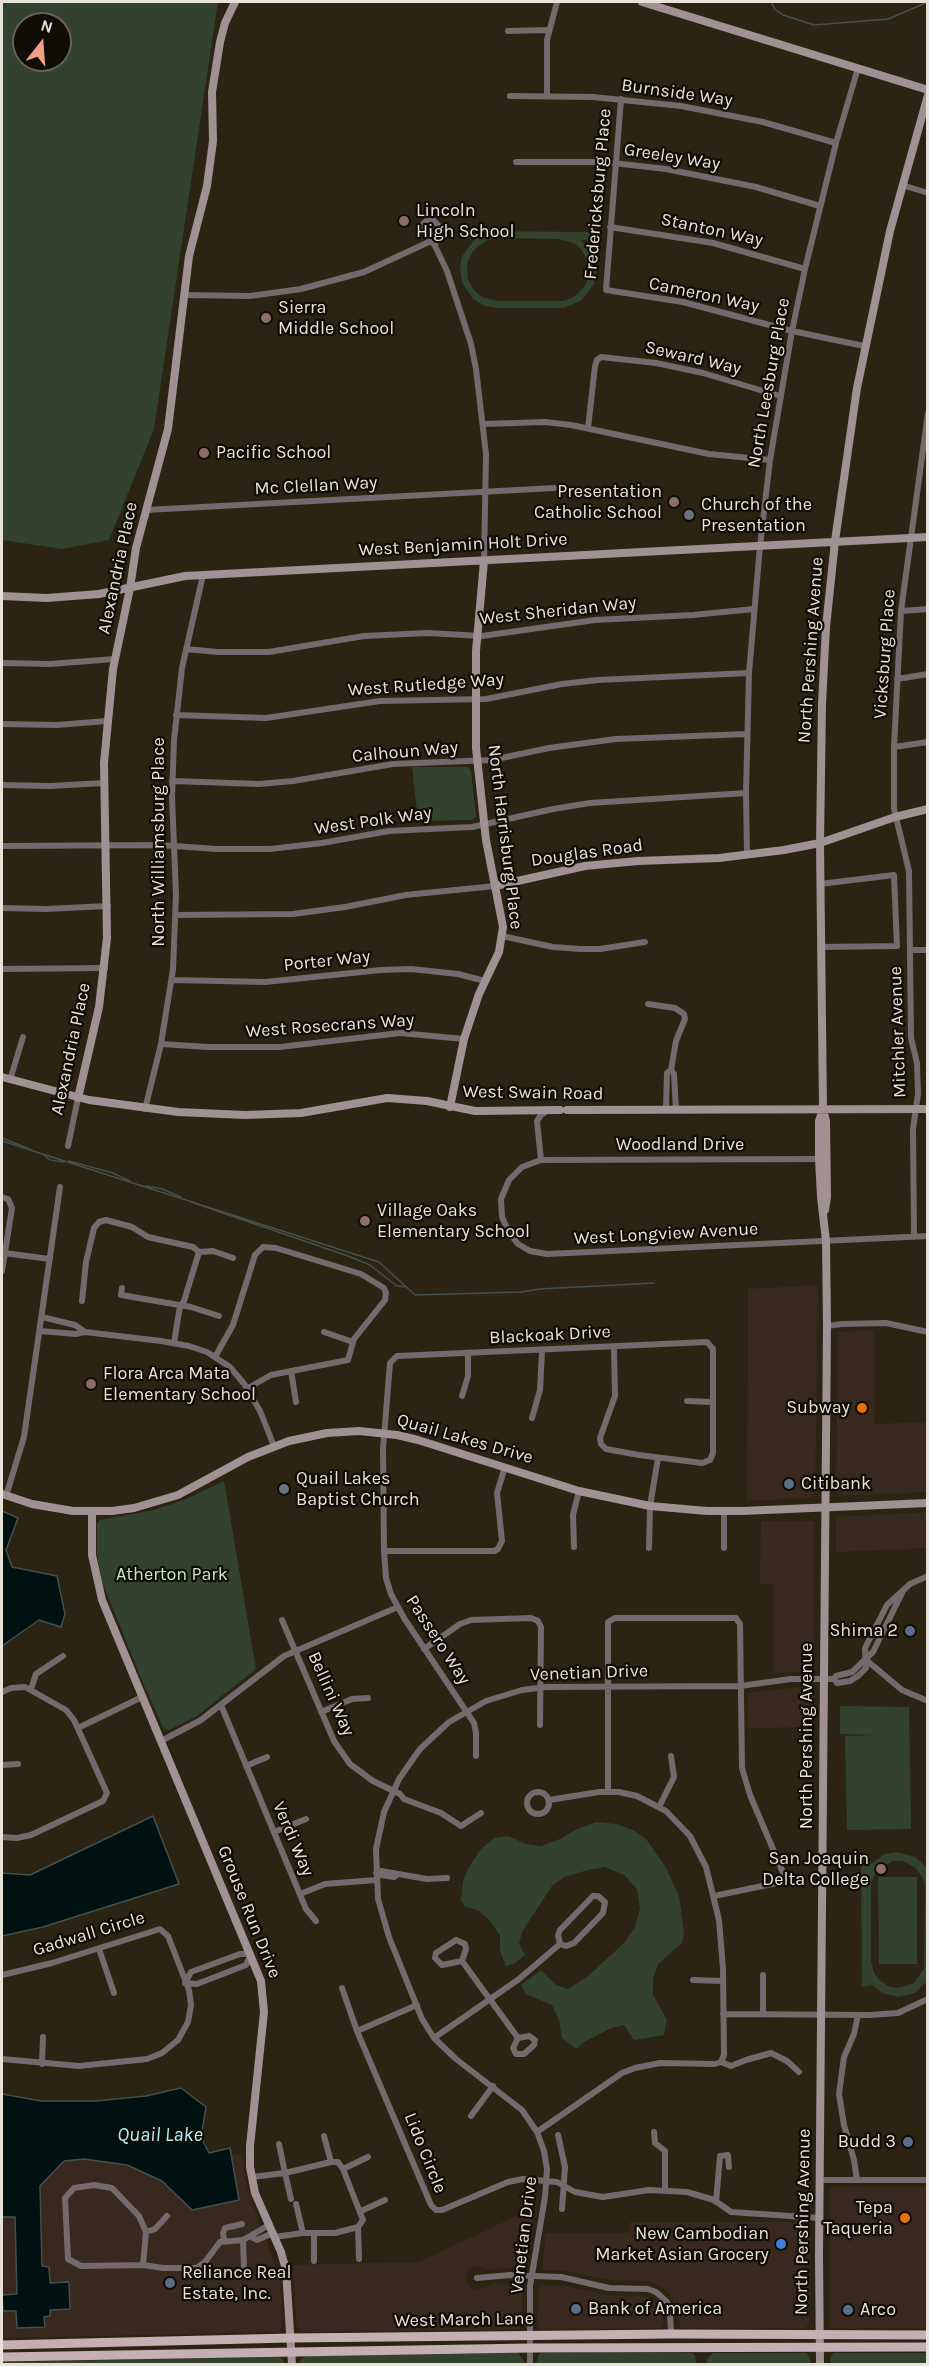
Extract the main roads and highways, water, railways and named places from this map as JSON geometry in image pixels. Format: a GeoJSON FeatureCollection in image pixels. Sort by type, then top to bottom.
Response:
{"type":"FeatureCollection","features":[{"type":"Feature","properties":{"kind":"main road","name":"Alexandria Place"},"geometry":{"type":"LineString","coordinates":[[78,1098],[99,1008],[105,968],[108,906],[104,783],[107,721],[115,659],[136,548],[168,429],[191,242],[207,186],[213,141],[212,92],[220,42],[225,23],[235,2]]}},
{"type":"Feature","properties":{"kind":"main road"},"geometry":{"type":"LineString","coordinates":[[642,2],[927,90]]}},
{"type":"Feature","properties":{"kind":"main road","name":"North Pershing Avenue"},"geometry":{"type":"LineString","coordinates":[[820,2364],[818,2335],[822,2014],[829,1678],[825,1507],[827,1326],[825,1216],[827,1197],[826,1121],[823,1109],[820,884],[823,682],[834,541],[864,346],[902,185],[927,95]]}},
{"type":"Feature","properties":{"kind":"main road","name":"West Benjamin Holt Drive"},"geometry":{"type":"LineString","coordinates":[[2,596],[72,597],[175,578],[203,576],[927,537]]}},
{"type":"Feature","properties":{"kind":"main road","name":"North Harrisburg Place"},"geometry":{"type":"LineString","coordinates":[[450,1107],[464,1039],[485,981],[499,952],[503,927],[484,824],[477,761],[474,699],[484,561]]}},
{"type":"Feature","properties":{"kind":"main road","name":"Douglas Road"},"geometry":{"type":"LineString","coordinates":[[495,886],[585,866],[747,854],[820,843],[895,817],[927,809]]}},
{"type":"Feature","properties":{"kind":"main road","name":"West Swain Road"},"geometry":{"type":"LineString","coordinates":[[6,1079],[78,1098],[145,1109],[219,1115],[323,1110],[387,1098],[427,1101],[475,1111],[927,1109]]}},
{"type":"Feature","properties":{"kind":"main road","name":"North Pershing Avenue"},"geometry":{"type":"LineString","coordinates":[[823,1109],[819,1121],[819,1159],[821,1197],[825,1216]]}},
{"type":"Feature","properties":{"kind":"main road","name":"Quail Lakes Drive"},"geometry":{"type":"LineString","coordinates":[[4,1495],[53,1509],[92,1512],[134,1508],[169,1499],[248,1457],[274,1446],[327,1433],[359,1431],[384,1433],[429,1443],[579,1491],[650,1506],[724,1511],[927,1503]]}},
{"type":"Feature","properties":{"kind":"main road","name":"Grouse Run Drive"},"geometry":{"type":"LineString","coordinates":[[92,1512],[92,1555],[98,1587],[261,1981],[264,2010],[250,2146],[252,2177],[255,2193],[286,2270],[292,2364]]}},
{"type":"Feature","properties":{"kind":"main road","name":"West March Lane"},"geometry":{"type":"LineString","coordinates":[[2,2345],[290,2338],[927,2334]]}},
{"type":"Feature","properties":{"kind":"main road","name":"West March Lane"},"geometry":{"type":"LineString","coordinates":[[2,2357],[530,2348],[927,2348]]}},
{"type":"Feature","properties":{"kind":"water"},"geometry":{"type":"Polygon","coordinates":[[[2,1511],[18,1518],[6,1550],[12,1567],[57,1576],[65,1614],[61,1627],[39,1620],[2,1646],[2,1511]]]}},
{"type":"Feature","properties":{"kind":"water"},"geometry":{"type":"Polygon","coordinates":[[[153,1816],[179,1884],[43,1927],[2,1936],[2,1873],[30,1875],[153,1816]]]}},
{"type":"Feature","properties":{"kind":"water","name":"Quail Lake"},"geometry":{"type":"Polygon","coordinates":[[[181,2088],[206,2107],[201,2137],[209,2153],[230,2148],[239,2200],[192,2210],[162,2181],[127,2165],[84,2159],[64,2161],[40,2186],[42,2266],[49,2267],[50,2283],[69,2282],[70,2309],[50,2310],[50,2316],[44,2317],[45,2327],[17,2328],[16,2311],[3,2311],[2,2295],[17,2294],[15,2217],[2,2217],[2,2094],[41,2101],[96,2101],[146,2096],[181,2088]]]}},
{"type":"Feature","properties":{"kind":"waterway"},"geometry":{"type":"LineString","coordinates":[[771,2],[775,9],[783,15],[814,25],[888,19],[928,2]]}},
{"type":"Feature","properties":{"kind":"waterway"},"geometry":{"type":"LineString","coordinates":[[2,1138],[32,1150]]}},
{"type":"Feature","properties":{"kind":"waterway"},"geometry":{"type":"LineString","coordinates":[[2,1141],[379,1262],[415,1295],[521,1292],[654,1283]]}},
{"type":"Feature","properties":{"kind":"waterway"},"geometry":{"type":"LineString","coordinates":[[44,1155],[50,1160],[64,1162]]}},
{"type":"Feature","properties":{"kind":"waterway"},"geometry":{"type":"LineString","coordinates":[[69,1161],[113,1173],[130,1181]]}},
{"type":"Feature","properties":{"kind":"waterway"},"geometry":{"type":"LineString","coordinates":[[146,1186],[162,1189],[181,1197]]}},
{"type":"Feature","properties":{"kind":"waterway"},"geometry":{"type":"LineString","coordinates":[[191,1202],[348,1256],[370,1265],[397,1286],[407,1287]]}},
{"type":"Feature","properties":{"kind":"place","name":"Lincoln High School"},"geometry":{"type":"Point","coordinates":[404,221]}},
{"type":"Feature","properties":{"kind":"place","name":"Sierra Middle School"},"geometry":{"type":"Point","coordinates":[266,318]}},
{"type":"Feature","properties":{"kind":"place","name":"Pacific School"},"geometry":{"type":"Point","coordinates":[204,453]}},
{"type":"Feature","properties":{"kind":"place","name":"Presentation Catholic School"},"geometry":{"type":"Point","coordinates":[674,502]}},
{"type":"Feature","properties":{"kind":"place","name":"Church of the Presentation"},"geometry":{"type":"Point","coordinates":[689,515]}},
{"type":"Feature","properties":{"kind":"place","name":"Village Oaks Elementary School"},"geometry":{"type":"Point","coordinates":[365,1221]}},
{"type":"Feature","properties":{"kind":"place","name":"Flora Arca Mata Elementary School"},"geometry":{"type":"Point","coordinates":[91,1384]}},
{"type":"Feature","properties":{"kind":"place","name":"Subway"},"geometry":{"type":"Point","coordinates":[862,1408]}},
{"type":"Feature","properties":{"kind":"place","name":"Citibank"},"geometry":{"type":"Point","coordinates":[789,1484]}},
{"type":"Feature","properties":{"kind":"place","name":"Quail Lakes Baptist Church"},"geometry":{"type":"Point","coordinates":[284,1489]}},
{"type":"Feature","properties":{"kind":"place","name":"Shima 2"},"geometry":{"type":"Point","coordinates":[910,1631]}},
{"type":"Feature","properties":{"kind":"place","name":"San Joaquin Delta College"},"geometry":{"type":"Point","coordinates":[881,1869]}},
{"type":"Feature","properties":{"kind":"place","name":"Budd 3"},"geometry":{"type":"Point","coordinates":[908,2142]}},
{"type":"Feature","properties":{"kind":"place","name":"Tepa Taqueria"},"geometry":{"type":"Point","coordinates":[905,2218]}},
{"type":"Feature","properties":{"kind":"place","name":"New Cambodian Market Asian Grocery"},"geometry":{"type":"Point","coordinates":[781,2244]}},
{"type":"Feature","properties":{"kind":"place","name":"Reliance Real Estate, Inc."},"geometry":{"type":"Point","coordinates":[170,2283]}},
{"type":"Feature","properties":{"kind":"place","name":"Bank of America"},"geometry":{"type":"Point","coordinates":[576,2309]}},
{"type":"Feature","properties":{"kind":"place","name":"Arco"},"geometry":{"type":"Point","coordinates":[848,2310]}},
{"type":"Feature","properties":{"kind":"park label","name":"Atherton Park"},"geometry":{"type":"Point","coordinates":[172,1575]}}]}
